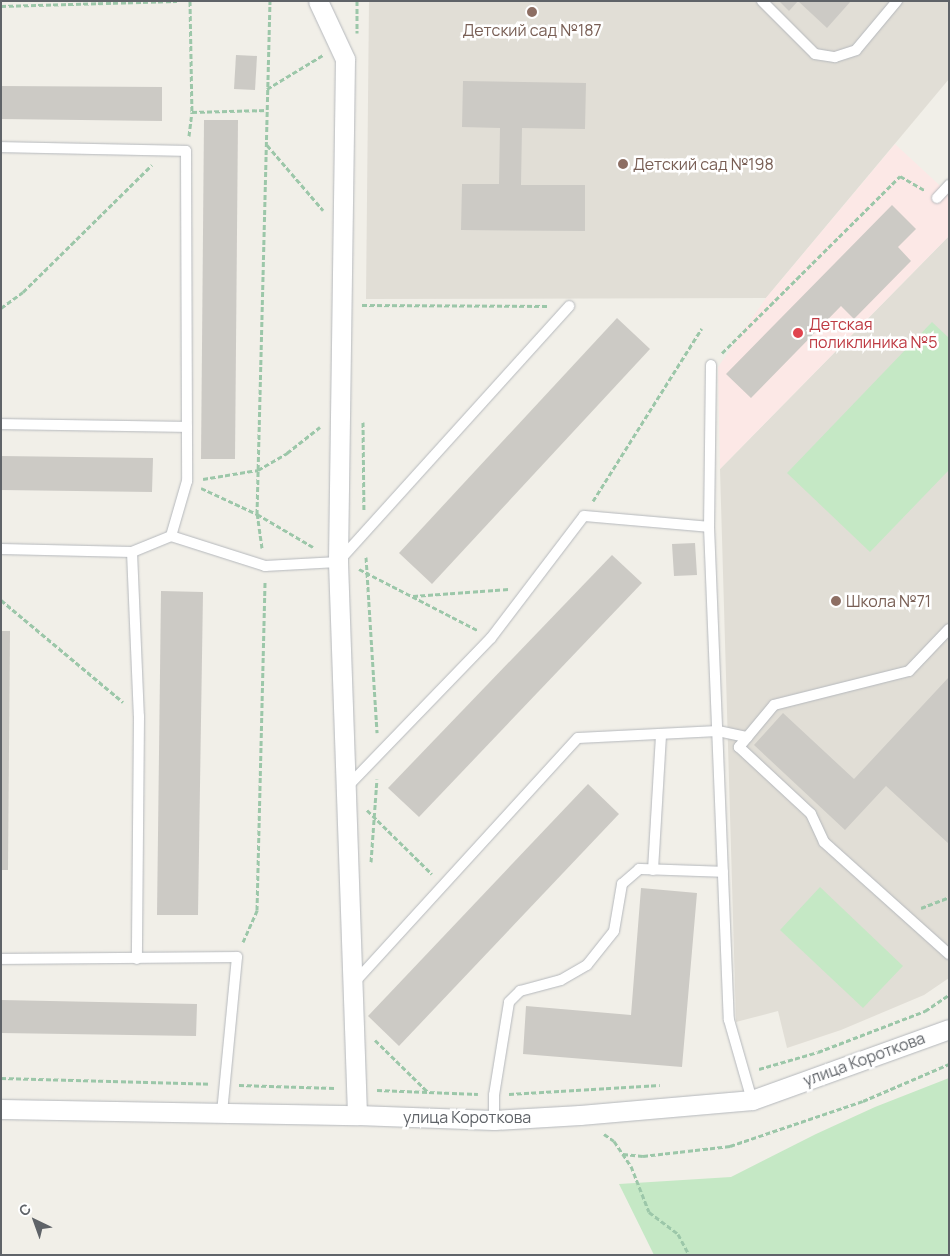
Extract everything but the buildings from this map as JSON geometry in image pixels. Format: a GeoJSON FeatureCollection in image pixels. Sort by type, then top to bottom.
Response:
{"type":"FeatureCollection","features":[{"type":"Feature","properties":{"kind":"street"},"geometry":{"type":"LineString","coordinates":[[318,1],[345,59],[338,562],[351,986],[357,1115]]}},
{"type":"Feature","properties":{"kind":"street","name":"улица Короткова"},"geometry":{"type":"LineString","coordinates":[[1,1109],[357,1115],[494,1120],[580,1115],[752,1100],[949,1029]]}},
{"type":"Feature","properties":{"kind":"lane"},"geometry":{"type":"LineString","coordinates":[[762,1],[815,54],[835,57],[856,50],[897,1]]}},
{"type":"Feature","properties":{"kind":"lane"},"geometry":{"type":"LineString","coordinates":[[1,147],[186,151],[187,481],[171,536]]}},
{"type":"Feature","properties":{"kind":"lane"},"geometry":{"type":"LineString","coordinates":[[937,198],[949,185]]}},
{"type":"Feature","properties":{"kind":"lane"},"geometry":{"type":"LineString","coordinates":[[1,549],[132,552],[171,536],[265,566],[338,562],[569,306]]}},
{"type":"Feature","properties":{"kind":"lane"},"geometry":{"type":"LineString","coordinates":[[711,365],[709,527],[729,1020],[752,1100]]}},
{"type":"Feature","properties":{"kind":"lane"},"geometry":{"type":"LineString","coordinates":[[1,424],[187,426]]}},
{"type":"Feature","properties":{"kind":"lane"},"geometry":{"type":"LineString","coordinates":[[345,789],[491,638],[584,516],[709,527]]}},
{"type":"Feature","properties":{"kind":"lane"},"geometry":{"type":"LineString","coordinates":[[132,552],[138,716],[137,959]]}},
{"type":"Feature","properties":{"kind":"lane"},"geometry":{"type":"LineString","coordinates":[[949,629],[908,671],[774,705],[739,747],[811,814],[824,842],[949,954]]}},
{"type":"Feature","properties":{"kind":"lane"},"geometry":{"type":"LineString","coordinates":[[351,986],[578,738],[718,731],[747,736]]}},
{"type":"Feature","properties":{"kind":"lane"},"geometry":{"type":"LineString","coordinates":[[653,870],[661,734]]}},
{"type":"Feature","properties":{"kind":"lane"},"geometry":{"type":"LineString","coordinates":[[494,1120],[494,1095],[509,1002],[520,991],[561,980],[587,965],[614,931],[622,884],[639,869],[723,872]]}},
{"type":"Feature","properties":{"kind":"lane"},"geometry":{"type":"LineString","coordinates":[[1,959],[236,957],[222,1112]]}},
{"type":"Feature","properties":{"kind":"path"},"geometry":{"type":"LineString","coordinates":[[1,6],[177,1]]}},
{"type":"Feature","properties":{"kind":"path"},"geometry":{"type":"LineString","coordinates":[[186,155],[192,112],[190,1]]}},
{"type":"Feature","properties":{"kind":"path"},"geometry":{"type":"LineString","coordinates":[[236,957],[257,910],[265,566],[257,514],[270,1]]}},
{"type":"Feature","properties":{"kind":"path"},"geometry":{"type":"LineString","coordinates":[[357,1],[357,39]]}},
{"type":"Feature","properties":{"kind":"path"},"geometry":{"type":"LineString","coordinates":[[267,88],[325,54]]}},
{"type":"Feature","properties":{"kind":"path"},"geometry":{"type":"LineString","coordinates":[[192,112],[267,110]]}},
{"type":"Feature","properties":{"kind":"path"},"geometry":{"type":"LineString","coordinates":[[266,145],[343,233]]}},
{"type":"Feature","properties":{"kind":"path"},"geometry":{"type":"LineString","coordinates":[[1,308],[23,292],[167,151]]}},
{"type":"Feature","properties":{"kind":"path"},"geometry":{"type":"LineString","coordinates":[[711,365],[900,176]]}},
{"type":"Feature","properties":{"kind":"path"},"geometry":{"type":"LineString","coordinates":[[361,295],[361,315]]}},
{"type":"Feature","properties":{"kind":"path"},"geometry":{"type":"LineString","coordinates":[[361,305],[569,306]]}},
{"type":"Feature","properties":{"kind":"path"},"geometry":{"type":"LineString","coordinates":[[584,516],[702,328]]}},
{"type":"Feature","properties":{"kind":"path"},"geometry":{"type":"LineString","coordinates":[[187,481],[258,470],[287,453],[340,410]]}},
{"type":"Feature","properties":{"kind":"path"},"geometry":{"type":"LineString","coordinates":[[362,420],[364,535],[378,754]]}},
{"type":"Feature","properties":{"kind":"path"},"geometry":{"type":"LineString","coordinates":[[187,481],[257,514],[338,562],[366,571],[491,638]]}},
{"type":"Feature","properties":{"kind":"path"},"geometry":{"type":"LineString","coordinates":[[413,596],[530,587]]}},
{"type":"Feature","properties":{"kind":"path"},"geometry":{"type":"LineString","coordinates":[[1,600],[138,716]]}},
{"type":"Feature","properties":{"kind":"path"},"geometry":{"type":"LineString","coordinates":[[345,789],[444,885]]}},
{"type":"Feature","properties":{"kind":"path"},"geometry":{"type":"LineString","coordinates":[[905,914],[949,897]]}},
{"type":"Feature","properties":{"kind":"path"},"geometry":{"type":"LineString","coordinates":[[372,1038],[429,1092]]}},
{"type":"Feature","properties":{"kind":"path"},"geometry":{"type":"LineString","coordinates":[[623,1154],[643,1156],[730,1146],[863,1101],[949,1064]]}},
{"type":"Feature","properties":{"kind":"path"},"geometry":{"type":"LineString","coordinates":[[555,1092],[580,1115],[614,1141],[631,1166],[649,1212],[678,1234],[689,1255]]}},
{"type":"Feature","properties":{"kind":"shaded area","name":"Детский сад №198"},"geometry":{"type":"Polygon","coordinates":[[[369,1],[949,1],[949,79],[766,298],[366,299],[369,1]]]}},
{"type":"Feature","properties":{"kind":"shaded area","name":"Детская поликлиника №5"},"geometry":{"type":"Polygon","coordinates":[[[895,144],[949,194],[949,236],[720,469],[718,367],[766,298],[895,144]]]}},
{"type":"Feature","properties":{"kind":"shaded area","name":"Школа №71"},"geometry":{"type":"Polygon","coordinates":[[[949,236],[949,978],[924,995],[841,1030],[787,1048],[778,1011],[736,1022],[720,469],[949,236]]]}},
{"type":"Feature","properties":{"kind":"green space"},"geometry":{"type":"Polygon","coordinates":[[[932,322],[949,338],[949,470],[870,552],[787,473],[932,322]]]}},
{"type":"Feature","properties":{"kind":"green space"},"geometry":{"type":"Polygon","coordinates":[[[820,887],[903,966],[863,1008],[780,930],[820,887]]]}},
{"type":"Feature","properties":{"kind":"green space"},"geometry":{"type":"Polygon","coordinates":[[[949,1078],[949,1255],[654,1255],[619,1184],[731,1177],[816,1134],[875,1107],[949,1078]]]}},
{"type":"Feature","properties":{"kind":"place","name":"Детский сад №187"},"geometry":{"type":"Point","coordinates":[532,12]}},
{"type":"Feature","properties":{"kind":"place","name":"Детский сад №198"},"geometry":{"type":"Point","coordinates":[623,164]}},
{"type":"Feature","properties":{"kind":"place","name":"Детская поликлиника №5"},"geometry":{"type":"Point","coordinates":[798,333]}},
{"type":"Feature","properties":{"kind":"place","name":"Школа №71"},"geometry":{"type":"Point","coordinates":[836,601]}}]}
